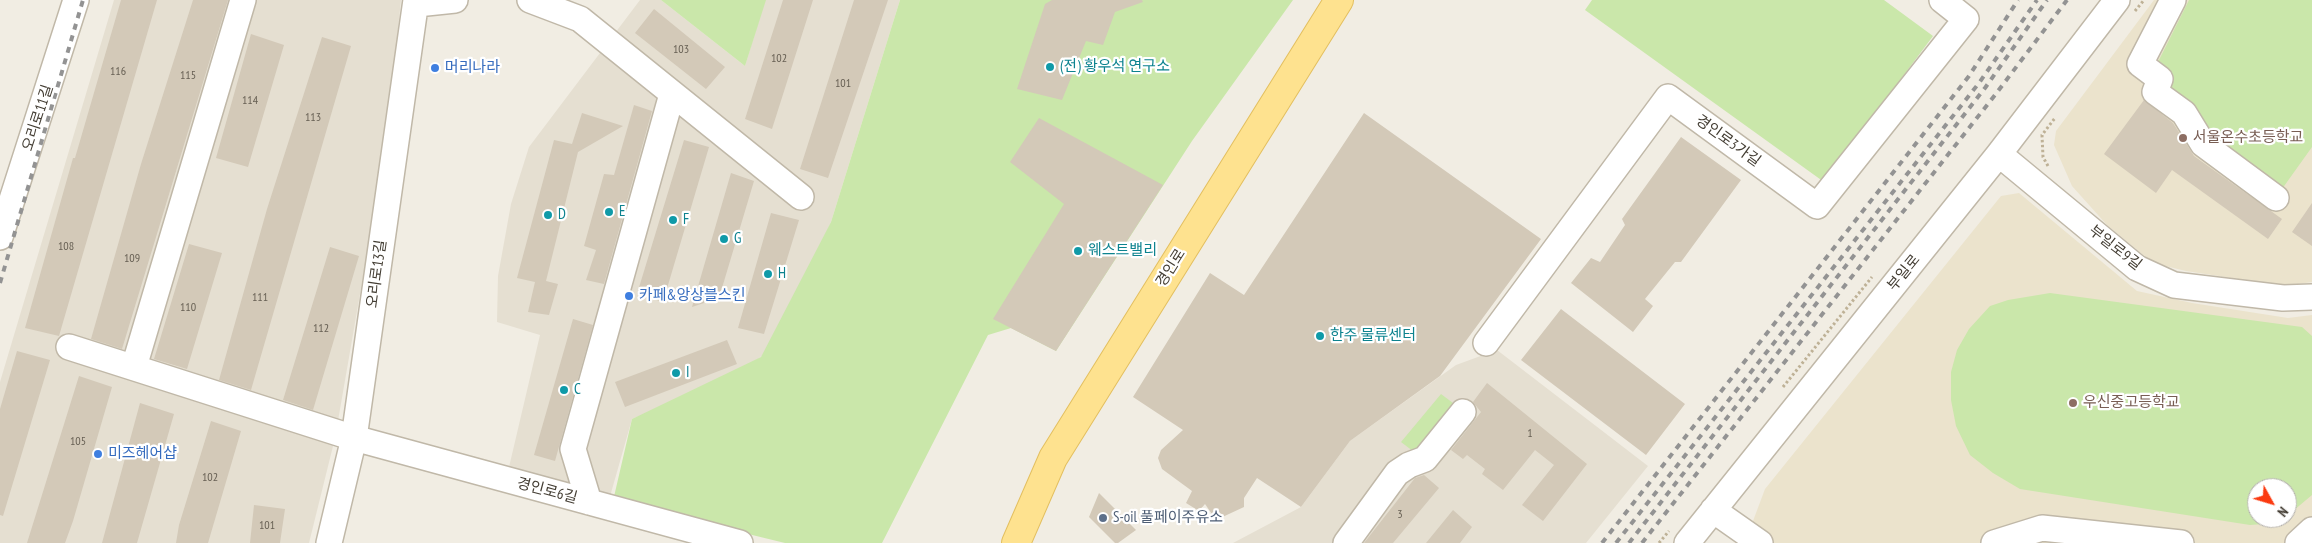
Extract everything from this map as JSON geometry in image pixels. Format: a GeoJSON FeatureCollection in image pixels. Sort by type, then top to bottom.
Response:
{"type":"FeatureCollection","features":[{"type":"Feature","properties":{"kind":"main road","name":"경인로"},"geometry":{"type":"LineString","coordinates":[[1016,543],[1053,458],[1339,0]]}},
{"type":"Feature","properties":{"kind":"street","name":"오리로11길"},"geometry":{"type":"LineString","coordinates":[[0,237],[76,0]]}},
{"type":"Feature","properties":{"kind":"street"},"geometry":{"type":"LineString","coordinates":[[134,367],[243,0]]}},
{"type":"Feature","properties":{"kind":"street","name":"오리로13길"},"geometry":{"type":"LineString","coordinates":[[329,543],[354,438],[416,2],[455,0]]}},
{"type":"Feature","properties":{"kind":"street"},"geometry":{"type":"LineString","coordinates":[[530,0],[580,19],[801,197]]}},
{"type":"Feature","properties":{"kind":"street","name":"경인로3가길"},"geometry":{"type":"LineString","coordinates":[[1486,343],[1668,97],[1818,206],[1966,19],[1942,0]]}},
{"type":"Feature","properties":{"kind":"street"},"geometry":{"type":"LineString","coordinates":[[2173,0],[2140,64],[2160,79],[2155,92],[2184,113],[2203,144],[2276,198]]}},
{"type":"Feature","properties":{"kind":"street","name":"부일로"},"geometry":{"type":"LineString","coordinates":[[1687,543],[1998,154],[2125,8]]}},
{"type":"Feature","properties":{"kind":"street"},"geometry":{"type":"LineString","coordinates":[[589,502],[573,449],[672,94]]}},
{"type":"Feature","properties":{"kind":"street","name":"부일로9길"},"geometry":{"type":"LineString","coordinates":[[1998,154],[2137,268],[2174,285],[2283,298],[2312,297]]}},
{"type":"Feature","properties":{"kind":"street","name":"경인로6길"},"geometry":{"type":"LineString","coordinates":[[70,347],[354,438],[740,543]]}},
{"type":"Feature","properties":{"kind":"street"},"geometry":{"type":"LineString","coordinates":[[1346,543],[1397,473],[1409,465],[1424,460],[1463,412]]}},
{"type":"Feature","properties":{"kind":"street"},"geometry":{"type":"LineString","coordinates":[[1713,510],[1760,543]]}},
{"type":"Feature","properties":{"kind":"street"},"geometry":{"type":"LineString","coordinates":[[1994,543],[2042,528],[2181,543]]}},
{"type":"Feature","properties":{"kind":"street"},"geometry":{"type":"LineString","coordinates":[[2298,543],[2312,530]]}},
{"type":"Feature","properties":{"kind":"path"},"geometry":{"type":"LineString","coordinates":[[2125,8],[2144,0]]}},
{"type":"Feature","properties":{"kind":"path"},"geometry":{"type":"LineString","coordinates":[[2050,170],[2043,157],[2042,135],[2060,111]]}},
{"type":"Feature","properties":{"kind":"shaded area"},"geometry":{"type":"Polygon","coordinates":[[[114,0],[401,0],[386,144],[335,438],[309,543],[0,543],[0,382],[114,0]]]}},
{"type":"Feature","properties":{"kind":"shaded area"},"geometry":{"type":"Polygon","coordinates":[[[640,0],[661,0],[745,66],[765,0],[900,0],[831,222],[778,343],[738,375],[632,419],[607,507],[506,480],[540,335],[497,322],[498,276],[511,204],[529,147],[640,0]]]}},
{"type":"Feature","properties":{"kind":"shaded area","name":"서울온수초등학교"},"geometry":{"type":"Polygon","coordinates":[[[2154,0],[2312,0],[2312,282],[2284,286],[2186,271],[2153,263],[2107,225],[2072,186],[2054,145],[2056,131],[2154,0]]]}},
{"type":"Feature","properties":{"kind":"shaded area","name":"우신중고등학교"},"geometry":{"type":"Polygon","coordinates":[[[2019,193],[2137,291],[2192,303],[2288,318],[2312,315],[2312,543],[1738,543],[1753,521],[1765,489],[2001,196],[2019,193]]]}},
{"type":"Feature","properties":{"kind":"shaded area"},"geometry":{"type":"Polygon","coordinates":[[[1497,350],[1648,466],[1586,543],[1233,543],[1301,507],[1350,441],[1456,365],[1497,350]]]}},
{"type":"Feature","properties":{"kind":"green space"},"geometry":{"type":"Polygon","coordinates":[[[661,0],[766,0],[745,66],[661,0]]]}},
{"type":"Feature","properties":{"kind":"green space"},"geometry":{"type":"Polygon","coordinates":[[[900,0],[1293,0],[1192,141],[1056,351],[1011,328],[988,335],[882,543],[785,543],[613,501],[632,419],[761,357],[831,222],[900,0]]]}},
{"type":"Feature","properties":{"kind":"green space"},"geometry":{"type":"Polygon","coordinates":[[[1592,0],[1884,0],[1933,36],[1824,182],[1585,10],[1592,0]]]}},
{"type":"Feature","properties":{"kind":"green space"},"geometry":{"type":"Polygon","coordinates":[[[2189,0],[2312,0],[2312,147],[2282,189],[2194,124],[2165,94],[2172,81],[2155,68],[2189,0]]]}},
{"type":"Feature","properties":{"kind":"green space"},"geometry":{"type":"Polygon","coordinates":[[[2050,293],[2302,327],[2312,336],[2312,495],[2297,508],[2297,478],[2247,478],[2247,525],[2020,489],[1993,473],[1970,455],[1956,426],[1951,400],[1951,372],[1957,350],[1969,329],[1990,306],[2008,300],[2050,293]]]}},
{"type":"Feature","properties":{"kind":"green space"},"geometry":{"type":"Polygon","coordinates":[[[1441,394],[1461,409],[1422,458],[1401,442],[1441,394]]]}},
{"type":"Feature","properties":{"kind":"building"},"geometry":{"type":"Polygon","coordinates":[[[121,0],[157,0],[59,336],[25,328],[73,158],[75,158],[121,0]]]}},
{"type":"Feature","properties":{"kind":"building"},"geometry":{"type":"Polygon","coordinates":[[[193,0],[228,0],[122,349],[91,339],[141,164],[193,0]]]}},
{"type":"Feature","properties":{"kind":"building"},"geometry":{"type":"Polygon","coordinates":[[[783,0],[813,0],[772,129],[745,119],[783,0]]]}},
{"type":"Feature","properties":{"kind":"building"},"geometry":{"type":"Polygon","coordinates":[[[854,0],[888,0],[828,178],[800,169],[854,0]]]}},
{"type":"Feature","properties":{"kind":"building","name":"(전) 황우석 연구소"},"geometry":{"type":"Polygon","coordinates":[[[1052,0],[1142,0],[1143,2],[1115,12],[1103,45],[1086,41],[1062,100],[1017,89],[1045,4],[1052,0]]]}},
{"type":"Feature","properties":{"kind":"building"},"geometry":{"type":"Polygon","coordinates":[[[654,9],[725,67],[706,89],[635,33],[654,9]]]}},
{"type":"Feature","properties":{"kind":"building"},"geometry":{"type":"Polygon","coordinates":[[[251,34],[284,45],[248,167],[216,158],[251,34]]]}},
{"type":"Feature","properties":{"kind":"building"},"geometry":{"type":"Polygon","coordinates":[[[322,37],[351,46],[251,390],[219,380],[267,209],[322,37]]]}},
{"type":"Feature","properties":{"kind":"building"},"geometry":{"type":"Polygon","coordinates":[[[2144,100],[2173,123],[2194,156],[2282,219],[2268,239],[2172,170],[2156,193],[2104,154],[2144,100]]]}},
{"type":"Feature","properties":{"kind":"building","name":"E"},"geometry":{"type":"Polygon","coordinates":[[[634,105],[652,111],[604,284],[586,280],[596,250],[584,246],[604,174],[614,175],[634,105]]]}},
{"type":"Feature","properties":{"kind":"building","name":"D"},"geometry":{"type":"Polygon","coordinates":[[[582,113],[623,126],[578,152],[546,281],[558,284],[549,315],[528,312],[535,282],[517,278],[554,140],[572,144],[582,113]]]}},
{"type":"Feature","properties":{"kind":"building","name":"한주 물류센터"},"geometry":{"type":"Polygon","coordinates":[[[1364,113],[1541,239],[1440,376],[1350,441],[1301,507],[1257,478],[1244,498],[1244,507],[1216,520],[1205,504],[1199,511],[1186,503],[1192,491],[1162,469],[1158,458],[1161,450],[1183,430],[1133,397],[1210,273],[1244,295],[1364,113]]]}},
{"type":"Feature","properties":{"kind":"building","name":"웨스트밸리"},"geometry":{"type":"Polygon","coordinates":[[[1039,118],[1163,185],[1056,351],[993,319],[1064,204],[1010,162],[1039,118]]]}},
{"type":"Feature","properties":{"kind":"building"},"geometry":{"type":"Polygon","coordinates":[[[1681,137],[1741,180],[1681,262],[1675,262],[1645,299],[1653,306],[1633,332],[1571,283],[1591,258],[1600,262],[1625,225],[1622,219],[1681,137]]]}},
{"type":"Feature","properties":{"kind":"building","name":"F"},"geometry":{"type":"Polygon","coordinates":[[[684,140],[709,147],[663,302],[637,294],[684,140]]]}},
{"type":"Feature","properties":{"kind":"building","name":"G"},"geometry":{"type":"Polygon","coordinates":[[[731,173],[754,181],[719,298],[692,307],[731,173]]]}},
{"type":"Feature","properties":{"kind":"building"},"geometry":{"type":"Polygon","coordinates":[[[2312,203],[2312,246],[2292,232],[2312,203]]]}},
{"type":"Feature","properties":{"kind":"building","name":"H"},"geometry":{"type":"Polygon","coordinates":[[[771,213],[799,220],[764,334],[738,328],[771,213]]]}},
{"type":"Feature","properties":{"kind":"building"},"geometry":{"type":"Polygon","coordinates":[[[189,244],[222,253],[187,369],[154,359],[189,244]]]}},
{"type":"Feature","properties":{"kind":"building"},"geometry":{"type":"Polygon","coordinates":[[[330,247],[359,256],[313,410],[283,400],[330,247]]]}},
{"type":"Feature","properties":{"kind":"building"},"geometry":{"type":"Polygon","coordinates":[[[1561,309],[1685,404],[1646,455],[1521,360],[1561,309]]]}},
{"type":"Feature","properties":{"kind":"building","name":"C"},"geometry":{"type":"Polygon","coordinates":[[[573,319],[593,325],[555,461],[534,455],[573,319]]]}},
{"type":"Feature","properties":{"kind":"building","name":"I"},"geometry":{"type":"Polygon","coordinates":[[[727,340],[737,364],[625,407],[615,382],[727,340]]]}},
{"type":"Feature","properties":{"kind":"building"},"geometry":{"type":"Polygon","coordinates":[[[17,351],[50,360],[3,516],[0,515],[0,409],[17,351]]]}},
{"type":"Feature","properties":{"kind":"building"},"geometry":{"type":"Polygon","coordinates":[[[79,376],[112,387],[73,521],[65,543],[27,543],[79,376]]]}},
{"type":"Feature","properties":{"kind":"building"},"geometry":{"type":"Polygon","coordinates":[[[1487,383],[1587,464],[1543,521],[1522,505],[1554,465],[1535,450],[1503,490],[1482,474],[1485,469],[1467,455],[1463,459],[1451,450],[1481,412],[1473,402],[1487,383]]]}},
{"type":"Feature","properties":{"kind":"building"},"geometry":{"type":"Polygon","coordinates":[[[140,403],[174,414],[137,543],[102,543],[140,403]]]}},
{"type":"Feature","properties":{"kind":"building"},"geometry":{"type":"Polygon","coordinates":[[[211,421],[241,431],[208,543],[176,543],[179,525],[211,421]]]}},
{"type":"Feature","properties":{"kind":"building"},"geometry":{"type":"Polygon","coordinates":[[[1424,475],[1439,488],[1393,543],[1364,543],[1415,478],[1424,475]]]}},
{"type":"Feature","properties":{"kind":"building"},"geometry":{"type":"Polygon","coordinates":[[[1099,493],[1136,530],[1118,543],[1115,543],[1089,517],[1099,493]]]}},
{"type":"Feature","properties":{"kind":"building"},"geometry":{"type":"Polygon","coordinates":[[[254,505],[285,509],[280,543],[250,543],[254,505]]]}},
{"type":"Feature","properties":{"kind":"building"},"geometry":{"type":"Polygon","coordinates":[[[1453,510],[1472,527],[1460,543],[1426,543],[1453,510]]]}},
{"type":"Feature","properties":{"kind":"railway"},"geometry":{"type":"LineString","coordinates":[[0,283],[83,0]]}},
{"type":"Feature","properties":{"kind":"railway"},"geometry":{"type":"LineString","coordinates":[[1602,543],[1969,76],[2018,0]]}},
{"type":"Feature","properties":{"kind":"railway"},"geometry":{"type":"LineString","coordinates":[[1616,543],[1979,83],[2037,0]]}},
{"type":"Feature","properties":{"kind":"railway"},"geometry":{"type":"LineString","coordinates":[[1629,543],[1985,88],[2047,0]]}},
{"type":"Feature","properties":{"kind":"railway"},"geometry":{"type":"LineString","coordinates":[[1642,543],[1995,95],[2067,0]]}},
{"type":"Feature","properties":{"kind":"place","name":"(전) 황우석 연구소"},"geometry":{"type":"Point","coordinates":[1050,67]}},
{"type":"Feature","properties":{"kind":"place","name":"머리나라"},"geometry":{"type":"Point","coordinates":[435,68]}},
{"type":"Feature","properties":{"kind":"place","name":"서울온수초등학교"},"geometry":{"type":"Point","coordinates":[2183,138]}},
{"type":"Feature","properties":{"kind":"place","name":"E"},"geometry":{"type":"Point","coordinates":[609,212]}},
{"type":"Feature","properties":{"kind":"place","name":"D"},"geometry":{"type":"Point","coordinates":[548,215]}},
{"type":"Feature","properties":{"kind":"place","name":"F"},"geometry":{"type":"Point","coordinates":[673,220]}},
{"type":"Feature","properties":{"kind":"place","name":"G"},"geometry":{"type":"Point","coordinates":[724,239]}},
{"type":"Feature","properties":{"kind":"place","name":"웨스트밸리"},"geometry":{"type":"Point","coordinates":[1078,251]}},
{"type":"Feature","properties":{"kind":"place","name":"H"},"geometry":{"type":"Point","coordinates":[768,274]}},
{"type":"Feature","properties":{"kind":"place","name":"카페&앙상블스킨"},"geometry":{"type":"Point","coordinates":[629,296]}},
{"type":"Feature","properties":{"kind":"place","name":"한주 물류센터"},"geometry":{"type":"Point","coordinates":[1320,336]}},
{"type":"Feature","properties":{"kind":"place","name":"I"},"geometry":{"type":"Point","coordinates":[676,373]}},
{"type":"Feature","properties":{"kind":"place","name":"C"},"geometry":{"type":"Point","coordinates":[564,390]}},
{"type":"Feature","properties":{"kind":"place","name":"우신중고등학교"},"geometry":{"type":"Point","coordinates":[2073,403]}},
{"type":"Feature","properties":{"kind":"place","name":"미즈헤어샵"},"geometry":{"type":"Point","coordinates":[98,454]}},
{"type":"Feature","properties":{"kind":"place","name":"S-oil 풀페이주유소"},"geometry":{"type":"Point","coordinates":[1103,518]}}]}
